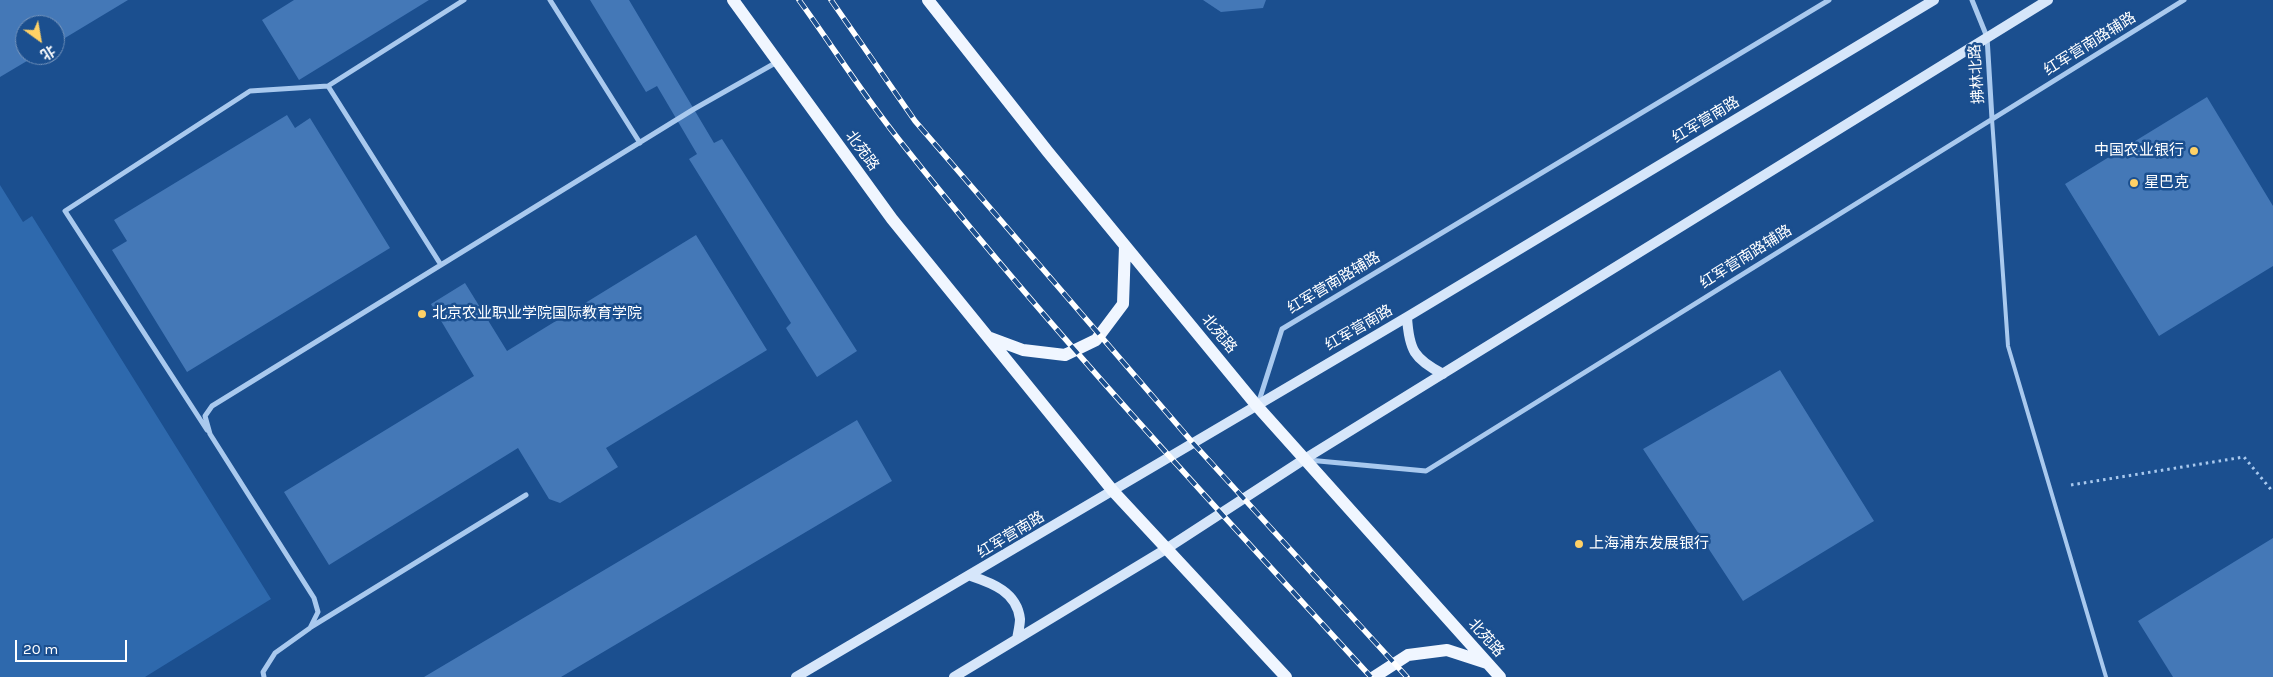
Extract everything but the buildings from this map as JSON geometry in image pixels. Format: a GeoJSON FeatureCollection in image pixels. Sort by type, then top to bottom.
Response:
{"type":"FeatureCollection","features":[{"type":"Feature","properties":{"kind":"main road","name":"北苑路"},"geometry":{"type":"LineString","coordinates":[[733,0],[892,219],[1113,492],[1286,677]]}},
{"type":"Feature","properties":{"kind":"main road","name":"北苑路"},"geometry":{"type":"LineString","coordinates":[[928,0],[1125,246],[1257,406],[1303,460],[1500,677]]}},
{"type":"Feature","properties":{"kind":"main road","name":"红军营南路"},"geometry":{"type":"LineString","coordinates":[[796,677],[1113,492],[1934,0]]}},
{"type":"Feature","properties":{"kind":"main road"},"geometry":{"type":"LineString","coordinates":[[954,677],[1166,549],[1303,460],[2048,0]]}},
{"type":"Feature","properties":{"kind":"main road"},"geometry":{"type":"LineString","coordinates":[[987,336],[1023,350],[1065,354],[1096,340],[1123,304],[1125,246]]}},
{"type":"Feature","properties":{"kind":"main road"},"geometry":{"type":"LineString","coordinates":[[1407,317],[1408,334],[1413,353],[1424,364],[1443,374]]}},
{"type":"Feature","properties":{"kind":"main road"},"geometry":{"type":"LineString","coordinates":[[971,576],[996,584],[1012,599],[1020,618],[1017,639]]}},
{"type":"Feature","properties":{"kind":"main road"},"geometry":{"type":"LineString","coordinates":[[1374,677],[1408,655],[1447,650],[1487,663]]}},
{"type":"Feature","properties":{"kind":"street"},"geometry":{"type":"LineString","coordinates":[[310,628],[318,612],[314,598],[65,211],[250,91],[328,86],[464,0]]}},
{"type":"Feature","properties":{"kind":"street"},"geometry":{"type":"LineString","coordinates":[[550,0],[640,142]]}},
{"type":"Feature","properties":{"kind":"street","name":"红军营南路辅路"},"geometry":{"type":"LineString","coordinates":[[1257,406],[1282,330],[1828,0]]}},
{"type":"Feature","properties":{"kind":"street","name":"拂林北路"},"geometry":{"type":"LineString","coordinates":[[1972,0],[1987,37],[1992,119]]}},
{"type":"Feature","properties":{"kind":"street","name":"红军营南路辅路"},"geometry":{"type":"LineString","coordinates":[[1303,460],[1426,471],[2184,0]]}},
{"type":"Feature","properties":{"kind":"street"},"geometry":{"type":"LineString","coordinates":[[210,434],[205,416],[212,406],[640,142],[777,62]]}},
{"type":"Feature","properties":{"kind":"street"},"geometry":{"type":"LineString","coordinates":[[328,86],[441,265]]}},
{"type":"Feature","properties":{"kind":"street"},"geometry":{"type":"LineString","coordinates":[[264,677],[263,672],[275,653],[310,628],[526,495]]}},
{"type":"Feature","properties":{"kind":"lane"},"geometry":{"type":"LineString","coordinates":[[1992,119],[2008,346],[2106,677]]}},
{"type":"Feature","properties":{"kind":"path"},"geometry":{"type":"LineString","coordinates":[[2050,488],[2244,457],[2273,492]]}},
{"type":"Feature","properties":{"kind":"shaded area"},"geometry":{"type":"Polygon","coordinates":[[[0,185],[23,222],[32,216],[271,599],[145,677],[0,677],[0,185]]]}},
{"type":"Feature","properties":{"kind":"railway"},"geometry":{"type":"LineString","coordinates":[[799,0],[887,124],[956,211],[1131,414],[1371,677]]}},
{"type":"Feature","properties":{"kind":"railway"},"geometry":{"type":"LineString","coordinates":[[831,0],[915,121],[1193,443],[1407,677]]}},
{"type":"Feature","properties":{"kind":"place","name":"中国农业银行"},"geometry":{"type":"Point","coordinates":[2194,151]}},
{"type":"Feature","properties":{"kind":"place","name":"星巴克"},"geometry":{"type":"Point","coordinates":[2134,183]}},
{"type":"Feature","properties":{"kind":"place","name":"北京农业职业学院国际教育学院"},"geometry":{"type":"Point","coordinates":[422,314]}},
{"type":"Feature","properties":{"kind":"place","name":"上海浦东发展银行"},"geometry":{"type":"Point","coordinates":[1579,544]}}]}
